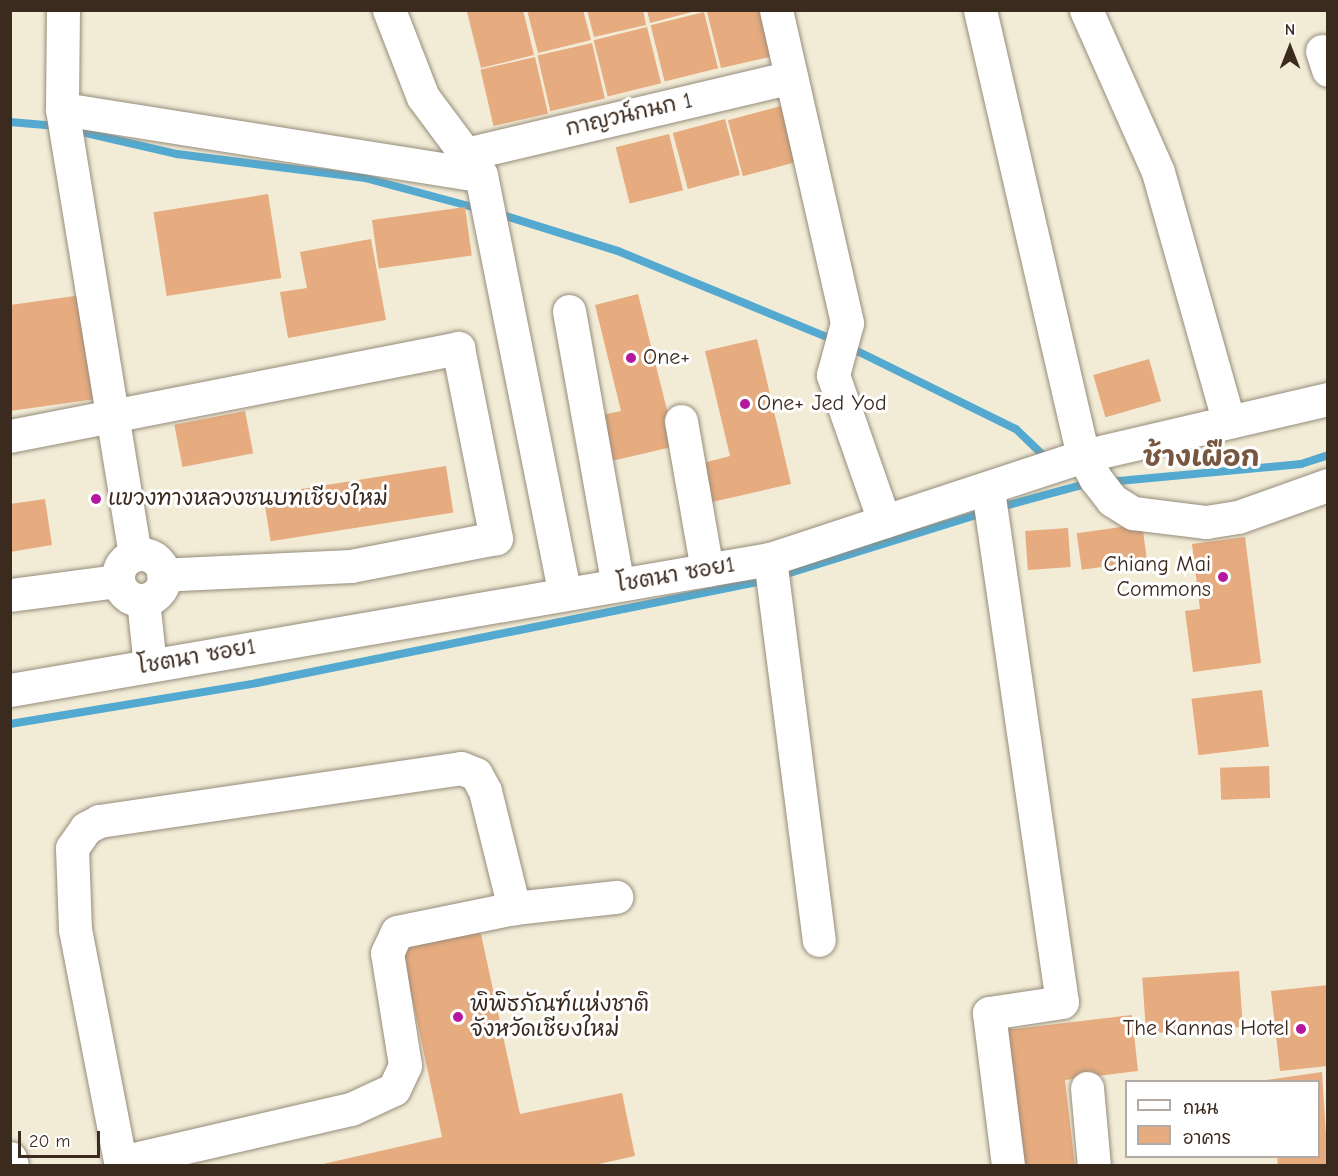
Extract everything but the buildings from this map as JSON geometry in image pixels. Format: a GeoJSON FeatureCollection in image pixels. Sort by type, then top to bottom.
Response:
{"type":"FeatureCollection","features":[{"type":"Feature","properties":{"kind":"street"},"geometry":{"type":"LineString","coordinates":[[63,10],[62,109],[114,417],[132,578],[150,665]]}},
{"type":"Feature","properties":{"kind":"street"},"geometry":{"type":"LineString","coordinates":[[389,10],[423,97],[474,164],[495,222],[565,594]]}},
{"type":"Feature","properties":{"kind":"street"},"geometry":{"type":"LineString","coordinates":[[776,10],[847,323],[833,375],[884,521]]}},
{"type":"Feature","properties":{"kind":"street"},"geometry":{"type":"LineString","coordinates":[[980,10],[1083,456],[1112,500],[1133,513],[1206,522],[1238,517],[1328,485]]}},
{"type":"Feature","properties":{"kind":"street"},"geometry":{"type":"LineString","coordinates":[[1086,10],[1158,172],[1228,420]]}},
{"type":"Feature","properties":{"kind":"street","name":"กาญวน์กนก 1"},"geometry":{"type":"LineString","coordinates":[[474,164],[791,77]]}},
{"type":"Feature","properties":{"kind":"street"},"geometry":{"type":"LineString","coordinates":[[62,109],[474,164]]}},
{"type":"Feature","properties":{"kind":"street"},"geometry":{"type":"LineString","coordinates":[[569,311],[618,585]]}},
{"type":"Feature","properties":{"kind":"street"},"geometry":{"type":"LineString","coordinates":[[10,436],[458,348],[496,538],[351,566],[163,575],[159,591],[132,578],[10,595]]}},
{"type":"Feature","properties":{"kind":"street","name":"โชตนา ซอย1"},"geometry":{"type":"LineString","coordinates":[[10,690],[770,559],[884,521],[988,490],[1083,456],[1228,420],[1328,399]]}},
{"type":"Feature","properties":{"kind":"street"},"geometry":{"type":"LineString","coordinates":[[681,421],[707,570]]}},
{"type":"Feature","properties":{"kind":"street"},"geometry":{"type":"LineString","coordinates":[[988,490],[1062,1002],[989,1013],[1008,1166]]}},
{"type":"Feature","properties":{"kind":"street"},"geometry":{"type":"LineString","coordinates":[[770,559],[819,940]]}},
{"type":"Feature","properties":{"kind":"street"},"geometry":{"type":"LineString","coordinates":[[514,908],[484,791],[476,774],[461,768],[99,821],[86,828],[72,848],[75,930],[121,1164],[351,1109],[394,1089],[405,1065],[389,978],[391,938],[414,925],[514,908],[616,897]]}},
{"type":"Feature","properties":{"kind":"street"},"geometry":{"type":"LineString","coordinates":[[1087,1088],[1094,1166]]}},
{"type":"Feature","properties":{"kind":"street"},"geometry":{"type":"LineString","coordinates":[[10,1158],[12,1166]]}},
{"type":"Feature","properties":{"kind":"waterway"},"geometry":{"type":"LineString","coordinates":[[10,122],[57,126]]}},
{"type":"Feature","properties":{"kind":"waterway"},"geometry":{"type":"LineString","coordinates":[[73,130],[177,154],[365,178],[480,209]]}},
{"type":"Feature","properties":{"kind":"waterway"},"geometry":{"type":"LineString","coordinates":[[496,213],[618,251],[834,340]]}},
{"type":"Feature","properties":{"kind":"waterway"},"geometry":{"type":"LineString","coordinates":[[849,347],[1016,429],[1047,459]]}},
{"type":"Feature","properties":{"kind":"waterway"},"geometry":{"type":"LineString","coordinates":[[1108,482],[1301,464],[1328,455]]}},
{"type":"Feature","properties":{"kind":"waterway"},"geometry":{"type":"LineString","coordinates":[[997,508],[1089,483]]}},
{"type":"Feature","properties":{"kind":"waterway"},"geometry":{"type":"LineString","coordinates":[[780,576],[985,512]]}},
{"type":"Feature","properties":{"kind":"waterway"},"geometry":{"type":"LineString","coordinates":[[10,724],[257,683],[767,580]]}},
{"type":"Feature","properties":{"kind":"place","name":"One+"},"geometry":{"type":"Point","coordinates":[631,358]}},
{"type":"Feature","properties":{"kind":"place","name":"One+ Jed Yod"},"geometry":{"type":"Point","coordinates":[745,404]}},
{"type":"Feature","properties":{"kind":"place","name":"แขวงทางหลวงชนบทเชียงใหม่"},"geometry":{"type":"Point","coordinates":[96,499]}},
{"type":"Feature","properties":{"kind":"place","name":"Chiang Mai Commons"},"geometry":{"type":"Point","coordinates":[1223,577]}},
{"type":"Feature","properties":{"kind":"place","name":"พิพิธภัณฑ์แห่งชาติ จังหวัดเชียงใหม่"},"geometry":{"type":"Point","coordinates":[458,1017]}},
{"type":"Feature","properties":{"kind":"place","name":"The Kannas Hotel"},"geometry":{"type":"Point","coordinates":[1301,1029]}},
{"type":"Feature","properties":{"kind":"district","name":"ช้างเผือก"},"geometry":{"type":"Point","coordinates":[1201,457]}}]}
